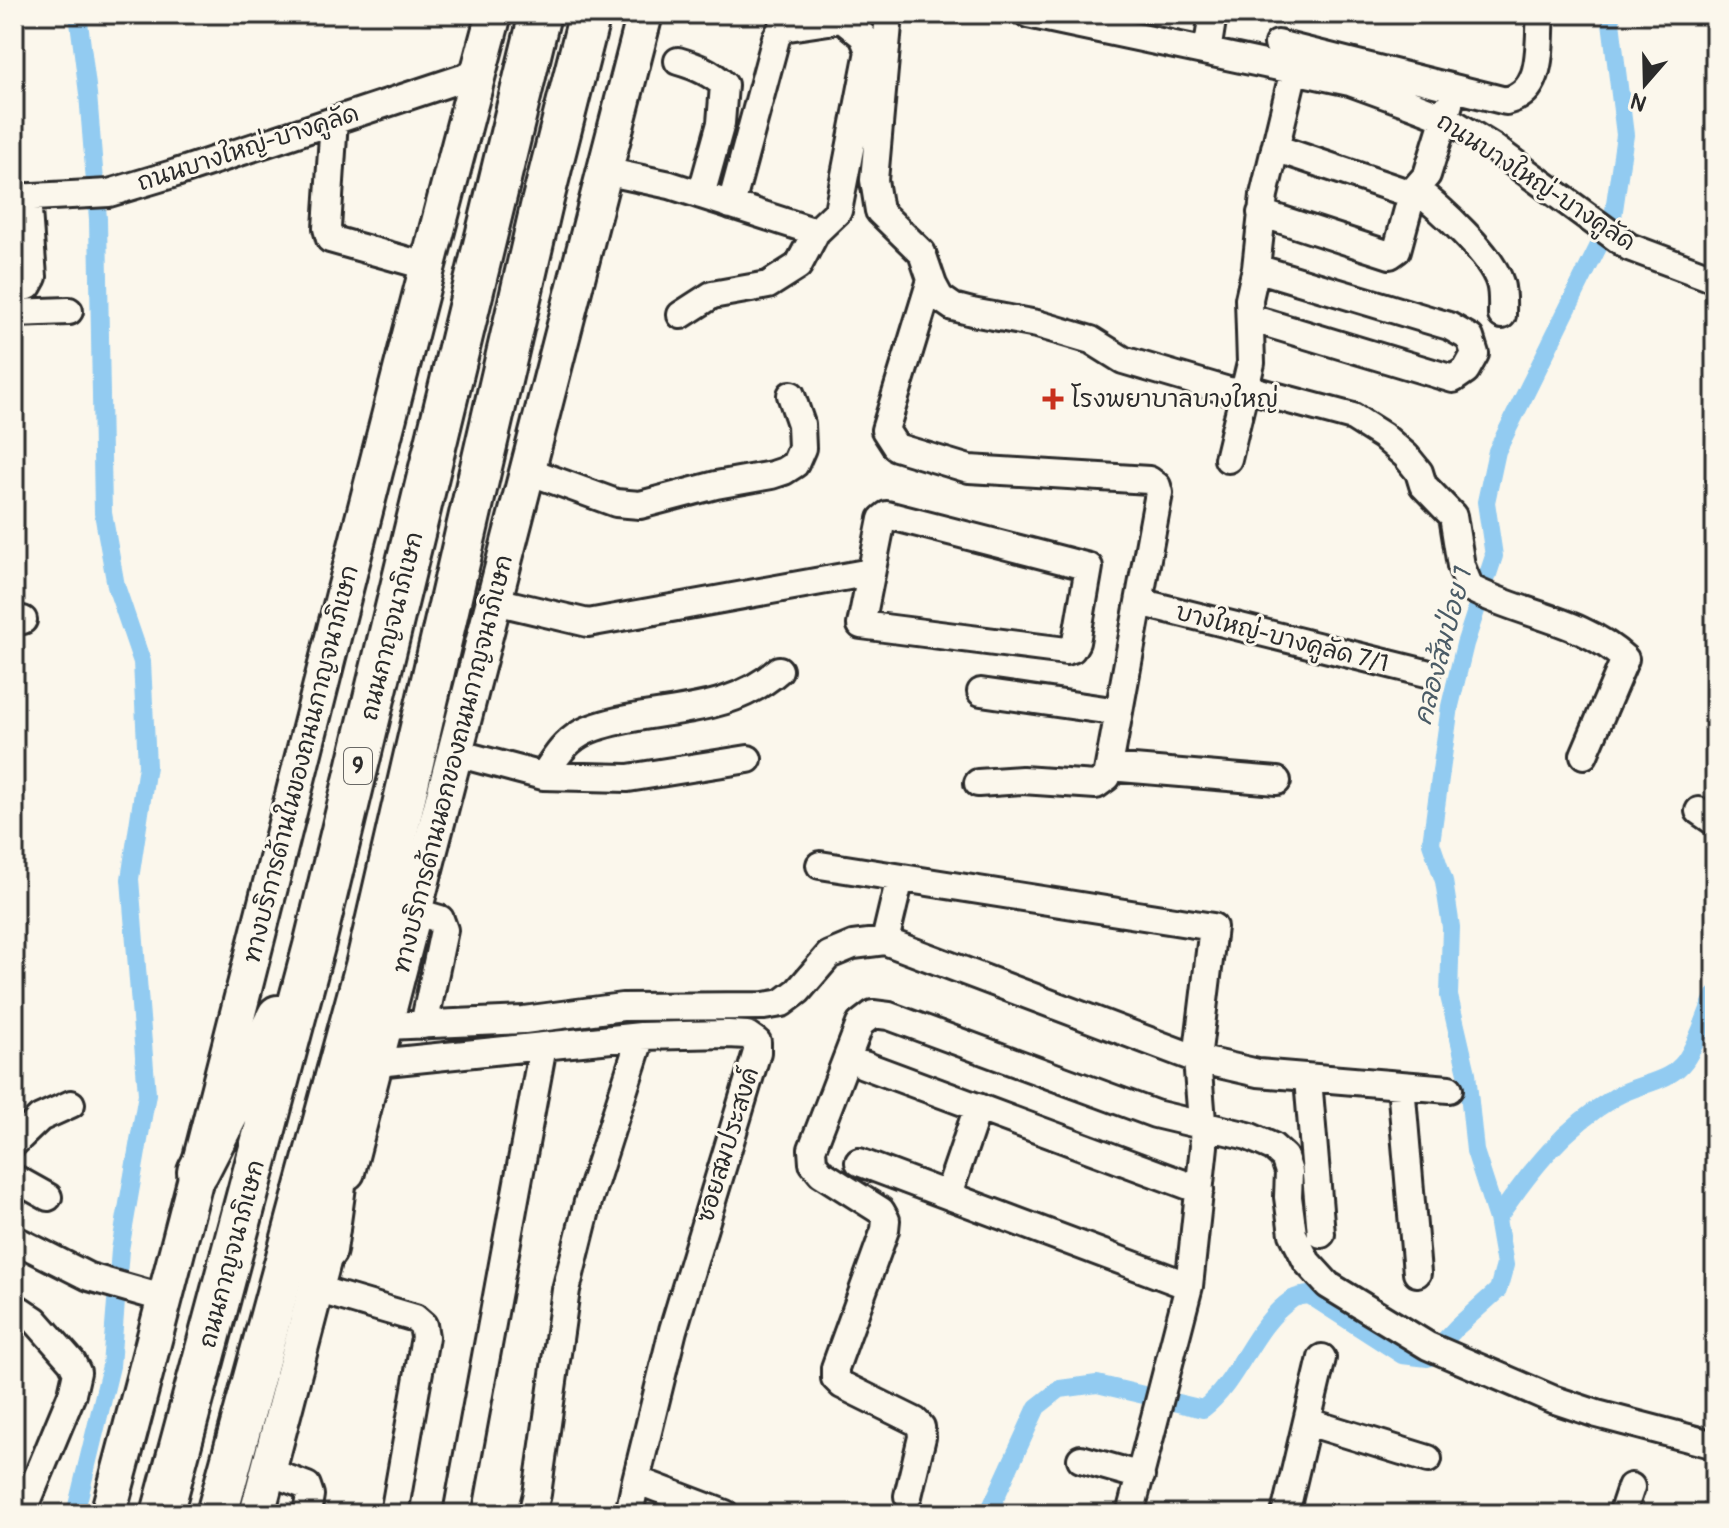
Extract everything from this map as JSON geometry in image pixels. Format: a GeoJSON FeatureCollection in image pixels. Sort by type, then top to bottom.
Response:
{"type":"FeatureCollection","features":[{"type":"Feature","properties":{"kind":"highway","name":"ถนนกาญจนาภิเษก"},"geometry":{"type":"LineString","coordinates":[[162,1514],[314,946],[540,14]]}},
{"type":"Feature","properties":{"kind":"highway","name":"ถนนกาญจนาภิเษก"},"geometry":{"type":"LineString","coordinates":[[217,1514],[366,966],[541,207],[590,14]]}},
{"type":"Feature","properties":{"kind":"highway"},"geometry":{"type":"LineString","coordinates":[[198,1172],[314,946]]}},
{"type":"Feature","properties":{"kind":"highway"},"geometry":{"type":"LineString","coordinates":[[326,1250],[366,966]]}},
{"type":"Feature","properties":{"kind":"main road","name":"ทางบริการด้านในของถนนกาญจนาภิเษก"},"geometry":{"type":"LineString","coordinates":[[108,1514],[150,1294],[198,1172],[426,266],[494,14]]}},
{"type":"Feature","properties":{"kind":"main road","name":"ทางบริการด้านนอกของถนนกาญจนาภิเษก"},"geometry":{"type":"LineString","coordinates":[[257,1514],[377,1063],[526,470],[645,14]]}},
{"type":"Feature","properties":{"kind":"street"},"geometry":{"type":"LineString","coordinates":[[889,14],[874,172],[879,211],[922,253],[940,298],[953,307],[1037,324],[1091,340],[1128,362],[1232,392],[1245,389],[1353,417],[1383,436],[1406,456],[1419,472],[1423,485],[1453,516],[1461,566],[1470,588],[1567,624],[1613,648],[1625,659],[1584,755]]}},
{"type":"Feature","properties":{"kind":"street","name":"ถนนบางใหญ่-บางคูลัด"},"geometry":{"type":"LineString","coordinates":[[1028,14],[1135,25],[1207,52],[1350,82],[1444,117],[1491,146],[1629,247],[1715,279]]}},
{"type":"Feature","properties":{"kind":"street"},"geometry":{"type":"LineString","coordinates":[[1207,52],[1213,14]]}},
{"type":"Feature","properties":{"kind":"street"},"geometry":{"type":"LineString","coordinates":[[1278,44],[1506,101],[1519,98],[1530,88],[1535,75],[1541,14]]}},
{"type":"Feature","properties":{"kind":"street"},"geometry":{"type":"LineString","coordinates":[[681,315],[712,295],[768,285],[798,266],[816,232],[838,211],[869,51],[863,36],[843,16],[782,28],[776,38],[731,205]]}},
{"type":"Feature","properties":{"kind":"street"},"geometry":{"type":"LineString","coordinates":[[678,61],[702,69],[724,85],[721,123],[701,195]]}},
{"type":"Feature","properties":{"kind":"street"},"geometry":{"type":"LineString","coordinates":[[1228,459],[1251,363],[1249,299],[1256,268],[1261,213],[1294,70]]}},
{"type":"Feature","properties":{"kind":"street","name":"ถนนบางใหญ่-บางคูลัด"},"geometry":{"type":"LineString","coordinates":[[20,197],[109,193],[478,73]]}},
{"type":"Feature","properties":{"kind":"street"},"geometry":{"type":"LineString","coordinates":[[1261,213],[1390,255],[1397,250],[1414,190],[1427,175],[1444,117],[1456,89]]}},
{"type":"Feature","properties":{"kind":"street"},"geometry":{"type":"LineString","coordinates":[[334,120],[327,228],[330,239],[426,266]]}},
{"type":"Feature","properties":{"kind":"street"},"geometry":{"type":"LineString","coordinates":[[1275,148],[1405,192],[1414,190],[1434,203],[1495,268],[1501,285],[1502,315]]}},
{"type":"Feature","properties":{"kind":"street"},"geometry":{"type":"LineString","coordinates":[[604,171],[670,185],[816,232]]}},
{"type":"Feature","properties":{"kind":"street"},"geometry":{"type":"LineString","coordinates":[[845,173],[874,172]]}},
{"type":"Feature","properties":{"kind":"street"},"geometry":{"type":"LineString","coordinates":[[14,288],[28,286],[33,277],[20,197]]}},
{"type":"Feature","properties":{"kind":"street"},"geometry":{"type":"LineString","coordinates":[[1250,318],[1453,379],[1466,370],[1475,354],[1470,338],[1449,326],[1256,268]]}},
{"type":"Feature","properties":{"kind":"street"},"geometry":{"type":"LineString","coordinates":[[931,280],[885,430],[896,447],[969,469],[1149,480],[1157,486],[1159,493],[1107,777],[1096,785],[1022,780],[978,783]]}},
{"type":"Feature","properties":{"kind":"street"},"geometry":{"type":"LineString","coordinates":[[14,313],[69,311]]}},
{"type":"Feature","properties":{"kind":"street"},"geometry":{"type":"LineString","coordinates":[[526,470],[616,503],[640,505],[716,485],[772,475],[795,464],[802,448],[801,424],[791,395]]}},
{"type":"Feature","properties":{"kind":"street"},"geometry":{"type":"LineString","coordinates":[[887,515],[1085,564],[1090,570],[1076,642],[1072,649],[1066,651],[861,625],[871,572],[882,519],[887,515]]}},
{"type":"Feature","properties":{"kind":"street"},"geometry":{"type":"LineString","coordinates":[[495,601],[588,623],[871,572]]}},
{"type":"Feature","properties":{"kind":"street","name":"บางใหญ่-บางคูลัด 7/1"},"geometry":{"type":"LineString","coordinates":[[1139,602],[1426,673]]}},
{"type":"Feature","properties":{"kind":"street"},"geometry":{"type":"LineString","coordinates":[[543,776],[564,746],[581,733],[612,722],[732,699],[760,686],[779,670]]}},
{"type":"Feature","properties":{"kind":"street"},"geometry":{"type":"LineString","coordinates":[[981,692],[1119,712]]}},
{"type":"Feature","properties":{"kind":"street"},"geometry":{"type":"LineString","coordinates":[[456,753],[543,776],[628,778],[748,759]]}},
{"type":"Feature","properties":{"kind":"street"},"geometry":{"type":"LineString","coordinates":[[1109,767],[1277,781]]}},
{"type":"Feature","properties":{"kind":"street"},"geometry":{"type":"LineString","coordinates":[[820,865],[1213,927],[1197,1059],[1204,1126],[1189,1286],[1130,1514]]}},
{"type":"Feature","properties":{"kind":"street"},"geometry":{"type":"LineString","coordinates":[[885,941],[900,878]]}},
{"type":"Feature","properties":{"kind":"street"},"geometry":{"type":"LineString","coordinates":[[416,912],[440,919],[444,930],[424,1025]]}},
{"type":"Feature","properties":{"kind":"street"},"geometry":{"type":"LineString","coordinates":[[386,1026],[524,1020],[622,1007],[764,1006],[782,1003],[798,991],[829,955],[853,945],[885,941],[1197,1059],[1258,1073],[1308,1079],[1449,1089]]}},
{"type":"Feature","properties":{"kind":"street"},"geometry":{"type":"LineString","coordinates":[[908,1496],[922,1437],[921,1427],[915,1421],[842,1385],[835,1378],[835,1368],[886,1220],[881,1211],[821,1173],[813,1163],[812,1149],[860,1024],[873,1014],[889,1016],[1142,1110],[1248,1136],[1273,1147],[1284,1157],[1289,1172],[1288,1197],[1293,1234],[1307,1262],[1328,1285],[1428,1346],[1573,1407],[1715,1445]]}},
{"type":"Feature","properties":{"kind":"street","name":"ซอยสมประสงค์"},"geometry":{"type":"LineString","coordinates":[[377,1063],[641,1036],[747,1035],[757,1042],[757,1052],[673,1330],[636,1480]]}},
{"type":"Feature","properties":{"kind":"street"},"geometry":{"type":"LineString","coordinates":[[532,1514],[566,1290],[588,1202],[641,1036]]}},
{"type":"Feature","properties":{"kind":"street"},"geometry":{"type":"LineString","coordinates":[[457,1514],[543,1046]]}},
{"type":"Feature","properties":{"kind":"street"},"geometry":{"type":"LineString","coordinates":[[864,1065],[1200,1190]]}},
{"type":"Feature","properties":{"kind":"street"},"geometry":{"type":"LineString","coordinates":[[1308,1079],[1321,1234]]}},
{"type":"Feature","properties":{"kind":"street"},"geometry":{"type":"LineString","coordinates":[[1401,1085],[1417,1273]]}},
{"type":"Feature","properties":{"kind":"street"},"geometry":{"type":"LineString","coordinates":[[14,1143],[40,1118],[71,1104]]}},
{"type":"Feature","properties":{"kind":"street"},"geometry":{"type":"LineString","coordinates":[[948,1195],[978,1107]]}},
{"type":"Feature","properties":{"kind":"street"},"geometry":{"type":"LineString","coordinates":[[859,1162],[1189,1286]]}},
{"type":"Feature","properties":{"kind":"street"},"geometry":{"type":"LineString","coordinates":[[14,1178],[48,1197]]}},
{"type":"Feature","properties":{"kind":"street"},"geometry":{"type":"LineString","coordinates":[[14,1239],[89,1277],[150,1294]]}},
{"type":"Feature","properties":{"kind":"street"},"geometry":{"type":"LineString","coordinates":[[316,1289],[415,1318],[423,1325],[425,1337],[394,1514]]}},
{"type":"Feature","properties":{"kind":"street"},"geometry":{"type":"LineString","coordinates":[[14,1306],[35,1320],[77,1372],[72,1394],[22,1514]]}},
{"type":"Feature","properties":{"kind":"street"},"geometry":{"type":"LineString","coordinates":[[1292,1512],[1322,1358]]}},
{"type":"Feature","properties":{"kind":"street"},"geometry":{"type":"LineString","coordinates":[[1308,1422],[1428,1459]]}},
{"type":"Feature","properties":{"kind":"street"},"geometry":{"type":"LineString","coordinates":[[1081,1459],[1141,1476]]}},
{"type":"Feature","properties":{"kind":"street"},"geometry":{"type":"LineString","coordinates":[[267,1471],[307,1486],[310,1495],[307,1514]]}},
{"type":"Feature","properties":{"kind":"street"},"geometry":{"type":"LineString","coordinates":[[629,1514],[636,1480],[725,1514]]}},
{"type":"Feature","properties":{"kind":"street"},"geometry":{"type":"LineString","coordinates":[[1622,1514],[1631,1487]]}},
{"type":"Feature","properties":{"kind":"waterway"},"geometry":{"type":"LineString","coordinates":[[75,1514],[111,1366],[120,1250],[147,1094],[130,879],[147,766],[142,662],[116,586],[103,513],[98,219],[78,14]]}},
{"type":"Feature","properties":{"kind":"waterway","name":"คลองส้มป่อย 1"},"geometry":{"type":"LineString","coordinates":[[988,1514],[1037,1407],[1060,1389],[1097,1384],[1203,1409],[1227,1384],[1266,1324],[1295,1298],[1309,1295],[1402,1355],[1428,1358],[1498,1290],[1505,1265],[1497,1219],[1475,1151],[1467,1073],[1449,996],[1451,927],[1444,881],[1431,843],[1450,706],[1465,644],[1494,556],[1486,502],[1497,451],[1613,217],[1625,135],[1610,14]]}},
{"type":"Feature","properties":{"kind":"waterway"},"geometry":{"type":"LineString","coordinates":[[1497,1219],[1536,1167],[1579,1122],[1615,1097],[1671,1074],[1685,1061],[1715,994]]}},
{"type":"Feature","properties":{"kind":"place","name":"โรงพยาบาลบางใหญ่"},"geometry":{"type":"Point","coordinates":[1053,399]}}]}
